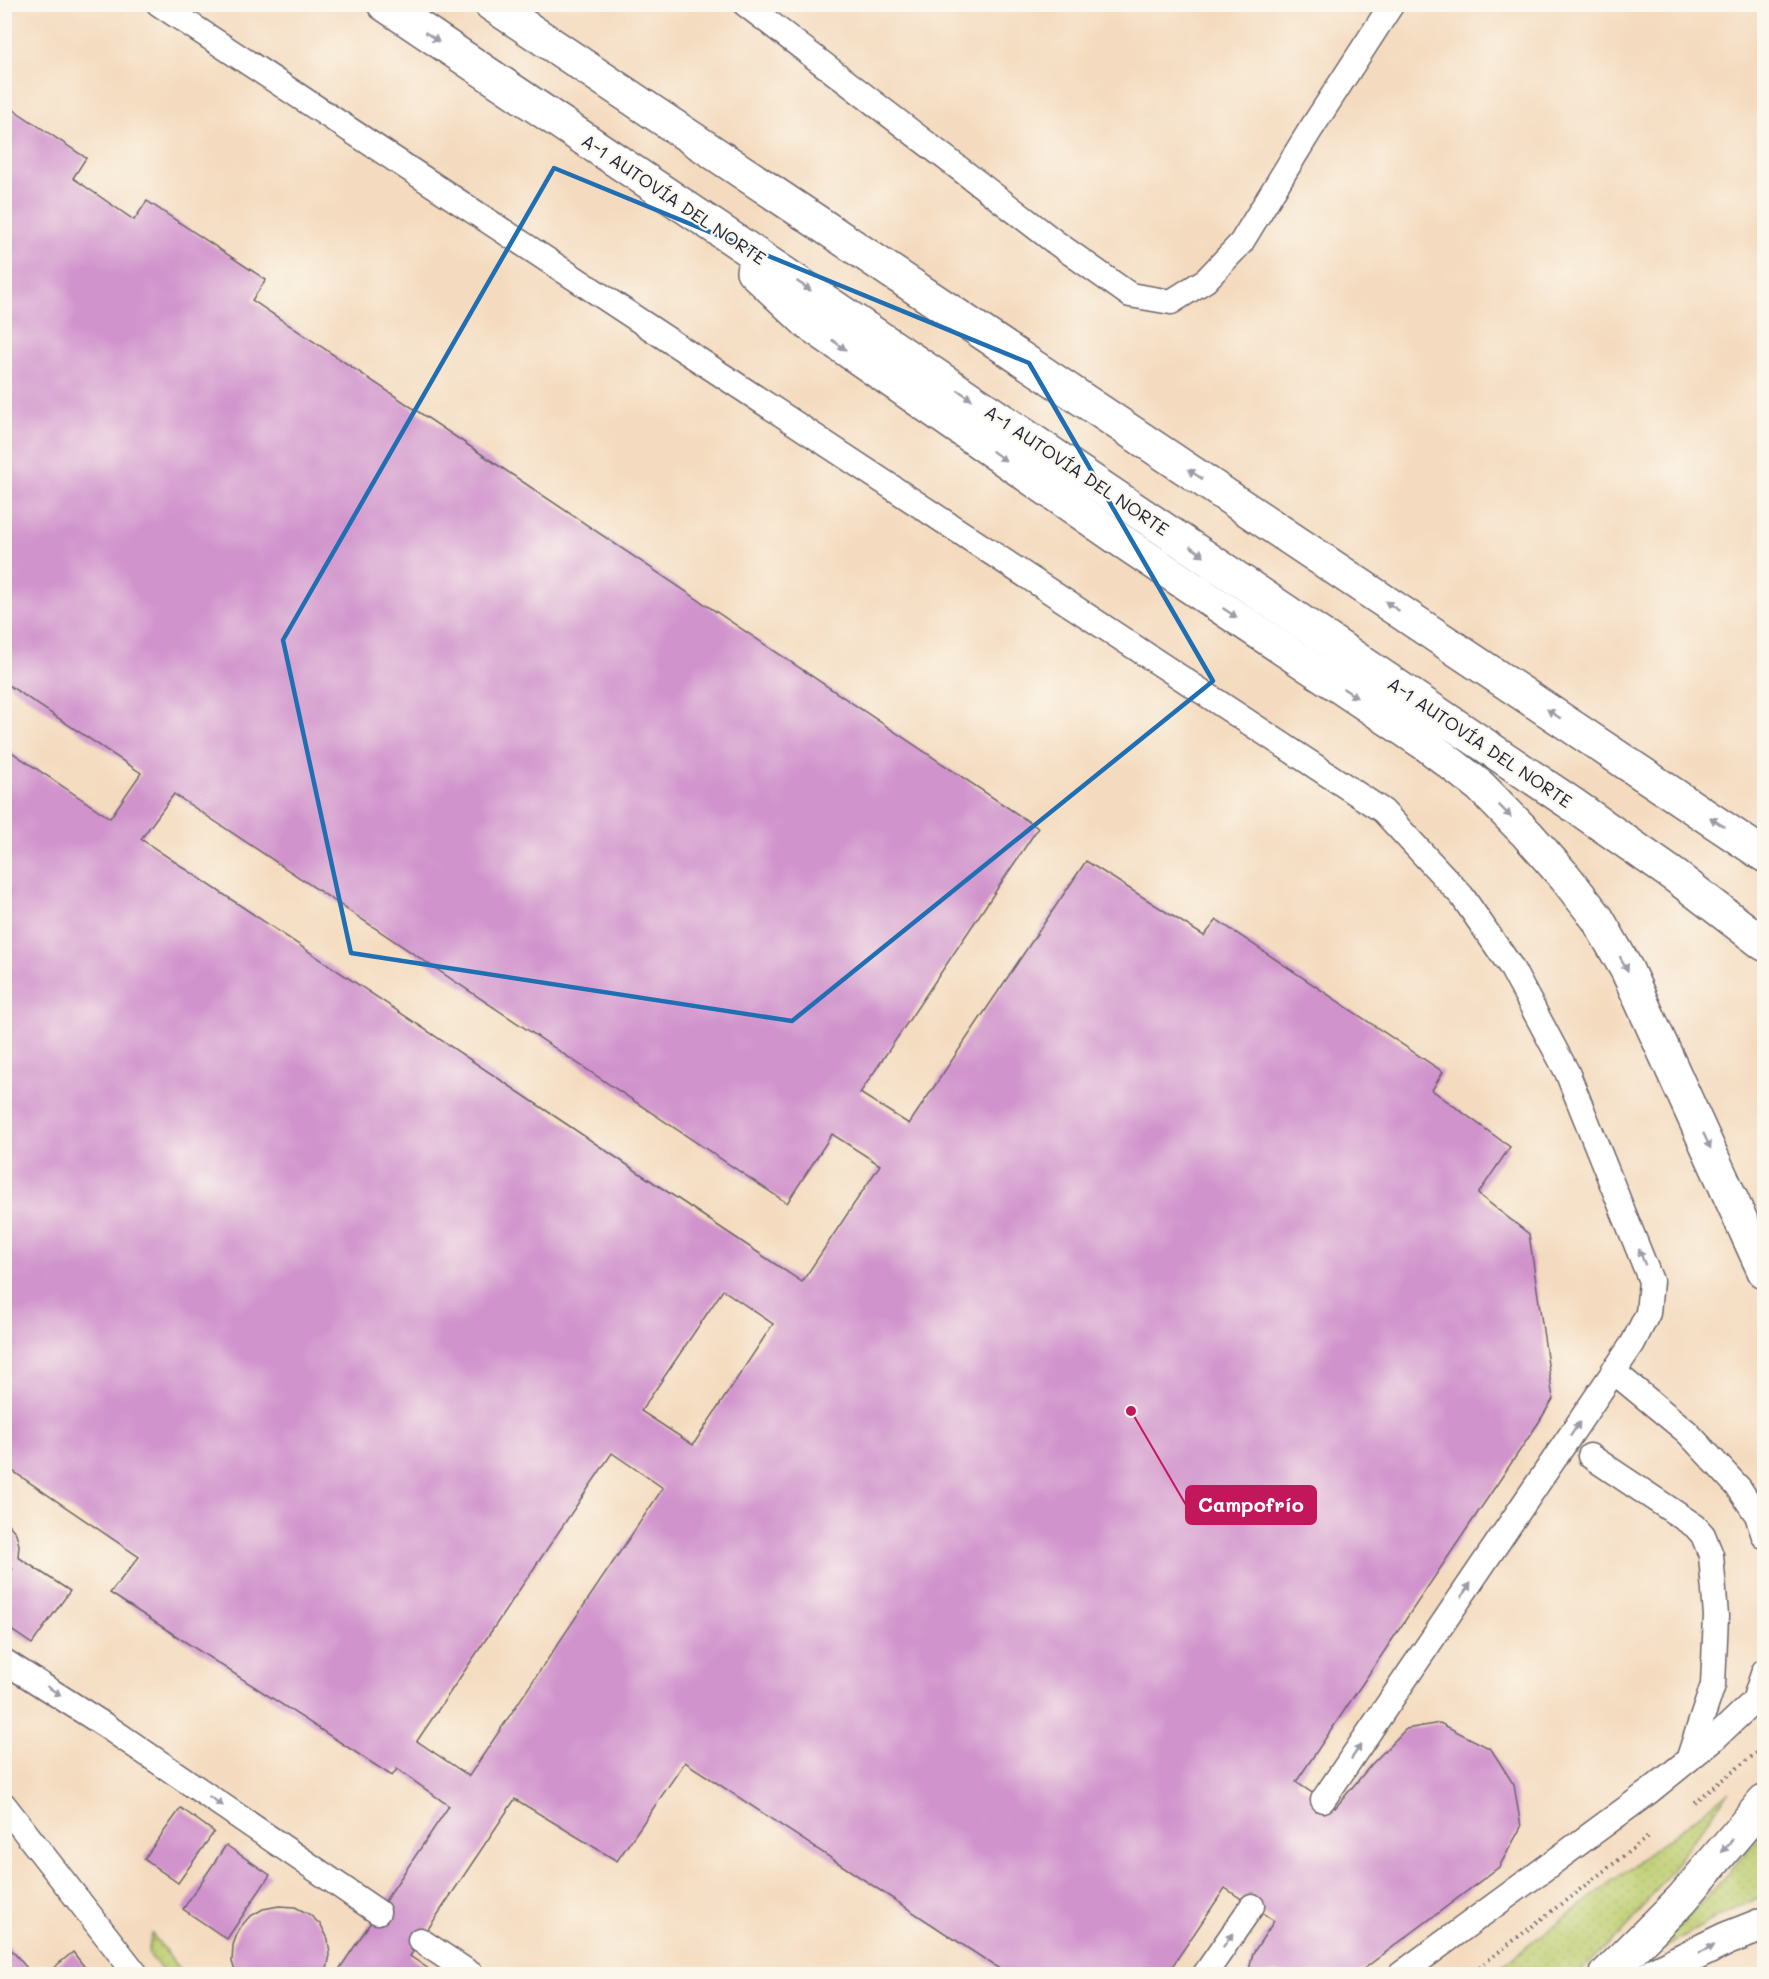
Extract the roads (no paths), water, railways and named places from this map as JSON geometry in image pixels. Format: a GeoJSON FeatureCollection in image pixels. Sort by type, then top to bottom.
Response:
{"type":"FeatureCollection","features":[{"type":"Feature","properties":{"kind":"main road","name":"A-1 AUTOVÍA DEL NORTE"},"geometry":{"type":"LineString","coordinates":[[384,4],[1572,804],[1675,876],[1764,944]]}},
{"type":"Feature","properties":{"kind":"main road"},"geometry":{"type":"LineString","coordinates":[[491,4],[1764,855]]}},
{"type":"Feature","properties":{"kind":"main road"},"geometry":{"type":"LineString","coordinates":[[687,208],[808,323],[1116,537],[1427,745],[1480,786],[1558,868],[1597,918],[1627,970],[1764,1270]]}},
{"type":"Feature","properties":{"kind":"main road"},"geometry":{"type":"LineString","coordinates":[[1607,1974],[1682,1899],[1764,1802]]}},
{"type":"Feature","properties":{"kind":"main road"},"geometry":{"type":"LineString","coordinates":[[1654,1974],[1726,1939],[1764,1924]]}},
{"type":"Feature","properties":{"kind":"lane"},"geometry":{"type":"LineString","coordinates":[[159,4],[1383,811],[1468,905],[1511,967],[1567,1072],[1651,1281],[1648,1313],[1633,1343],[1323,1800]]}},
{"type":"Feature","properties":{"kind":"lane"},"geometry":{"type":"LineString","coordinates":[[745,4],[1055,242],[1130,295],[1171,302],[1206,280],[1241,243],[1309,132],[1392,4]]}},
{"type":"Feature","properties":{"kind":"lane"},"geometry":{"type":"LineString","coordinates":[[1613,1371],[1687,1432],[1739,1488],[1757,1515],[1764,1536]]}},
{"type":"Feature","properties":{"kind":"lane"},"geometry":{"type":"LineString","coordinates":[[1590,1456],[1695,1526],[1703,1535],[1711,1555],[1716,1616],[1713,1685],[1688,1761]]}},
{"type":"Feature","properties":{"kind":"lane"},"geometry":{"type":"LineString","coordinates":[[4,1661],[106,1726],[378,1912]]}},
{"type":"Feature","properties":{"kind":"lane"},"geometry":{"type":"LineString","coordinates":[[1401,1974],[1688,1761],[1754,1701],[1764,1671]]}},
{"type":"Feature","properties":{"kind":"lane"},"geometry":{"type":"LineString","coordinates":[[4,1805],[136,1974]]}},
{"type":"Feature","properties":{"kind":"lane"},"geometry":{"type":"LineString","coordinates":[[1205,1974],[1252,1906]]}},
{"type":"Feature","properties":{"kind":"lane"},"geometry":{"type":"LineString","coordinates":[[420,1940],[471,1974]]}},
{"type":"Feature","properties":{"kind":"place","name":"Campofrío"},"geometry":{"type":"Point","coordinates":[1131,1411]}}]}
